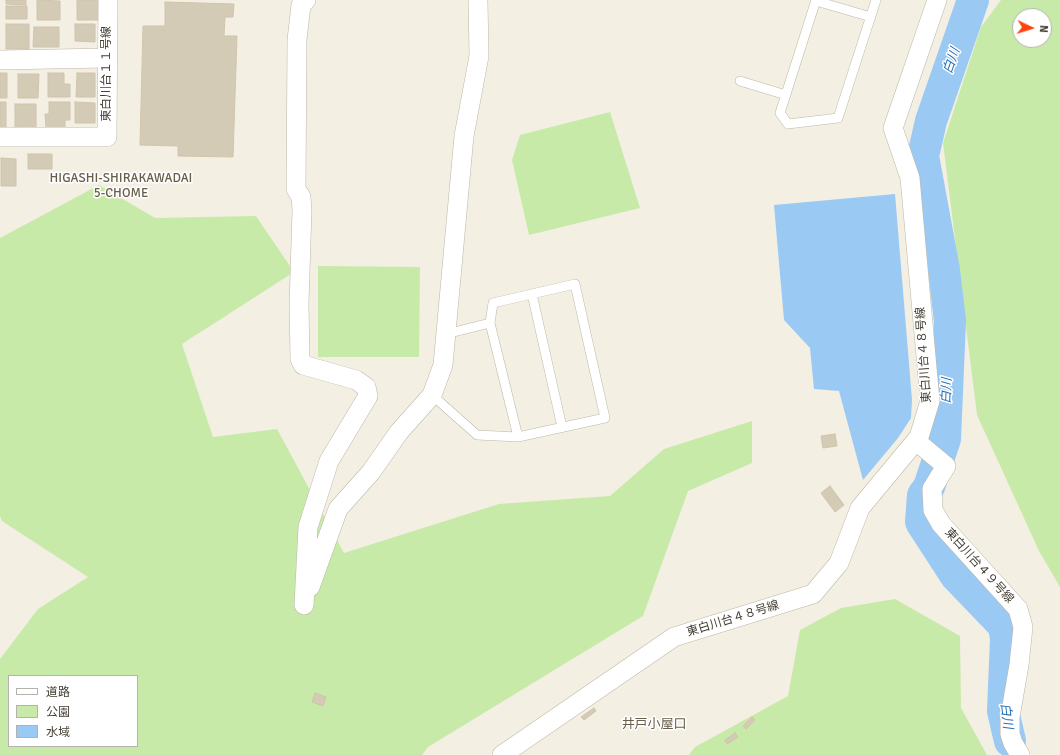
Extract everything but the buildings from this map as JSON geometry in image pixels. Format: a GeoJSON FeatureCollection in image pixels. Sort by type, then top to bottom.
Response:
{"type":"FeatureCollection","features":[{"type":"Feature","properties":{"kind":"street","name":"東白川台１１号線"},"geometry":{"type":"LineString","coordinates":[[0,137],[107,137],[108,0]]}},
{"type":"Feature","properties":{"kind":"street"},"geometry":{"type":"LineString","coordinates":[[306,0],[301,5],[297,40],[296,189],[301,197],[302,210],[299,304],[300,359],[303,365],[356,380],[366,387],[368,396],[329,462],[308,527],[304,605],[338,509],[371,472],[399,432],[432,396],[443,365],[464,136],[479,56],[478,0]]}},
{"type":"Feature","properties":{"kind":"street","name":"東白川台４８号線"},"geometry":{"type":"LineString","coordinates":[[502,755],[674,637],[813,594],[839,563],[860,508],[919,437],[930,401],[910,178],[894,128],[937,0]]}},
{"type":"Feature","properties":{"kind":"street"},"geometry":{"type":"LineString","coordinates":[[0,60],[107,58]]}},
{"type":"Feature","properties":{"kind":"street","name":"東白川台４９号線"},"geometry":{"type":"LineString","coordinates":[[916,441],[946,466],[932,489],[933,510],[941,524],[1018,609],[1023,626],[1010,717],[1010,734],[1020,755]]}},
{"type":"Feature","properties":{"kind":"lane"},"geometry":{"type":"LineString","coordinates":[[871,17],[816,0],[780,113],[788,124],[838,118],[871,17],[876,0]]}},
{"type":"Feature","properties":{"kind":"lane"},"geometry":{"type":"LineString","coordinates":[[740,81],[786,95]]}},
{"type":"Feature","properties":{"kind":"lane"},"geometry":{"type":"LineString","coordinates":[[432,396],[477,436],[518,437],[605,418],[575,284],[493,303],[490,323],[518,437]]}},
{"type":"Feature","properties":{"kind":"lane"},"geometry":{"type":"LineString","coordinates":[[532,294],[562,427]]}},
{"type":"Feature","properties":{"kind":"lane"},"geometry":{"type":"LineString","coordinates":[[446,334],[490,323]]}},
{"type":"Feature","properties":{"kind":"green space"},"geometry":{"type":"Polygon","coordinates":[[[1001,0],[1060,0],[1060,587],[1039,551],[977,415],[943,143],[981,27],[1001,0]]]}},
{"type":"Feature","properties":{"kind":"green space"},"geometry":{"type":"Polygon","coordinates":[[[610,112],[640,208],[529,235],[512,160],[520,135],[610,112]]]}},
{"type":"Feature","properties":{"kind":"green space"},"geometry":{"type":"Polygon","coordinates":[[[99,185],[155,218],[256,216],[294,272],[182,344],[213,437],[277,429],[344,553],[499,504],[610,496],[664,449],[752,421],[752,463],[688,491],[643,616],[428,747],[422,755],[0,755],[0,659],[38,609],[88,577],[2,521],[0,516],[0,238],[99,185]]]}},
{"type":"Feature","properties":{"kind":"green space"},"geometry":{"type":"Polygon","coordinates":[[[318,266],[420,267],[419,357],[318,357],[318,266]]]}},
{"type":"Feature","properties":{"kind":"green space"},"geometry":{"type":"Polygon","coordinates":[[[895,599],[960,636],[961,708],[987,755],[689,755],[695,747],[788,696],[800,630],[841,608],[895,599]]]}},
{"type":"Feature","properties":{"kind":"water"},"geometry":{"type":"Polygon","coordinates":[[[895,194],[912,400],[911,418],[898,438],[863,480],[839,391],[814,389],[810,348],[784,320],[774,205],[895,194]]]}},
{"type":"Feature","properties":{"kind":"waterway","name":"白川"},"geometry":{"type":"LineString","coordinates":[[973,0],[931,121],[923,156],[944,270],[950,321],[945,439],[929,487],[923,495],[921,522],[956,576],[1004,626],[1006,639],[1003,711],[1010,741]]}},
{"type":"Feature","properties":{"kind":"district","name":"HIGASHI-SHIRAKAWADAI 5-CHOME"},"geometry":{"type":"Point","coordinates":[121,186]}},
{"type":"Feature","properties":{"kind":"district","name":"井戸小屋口"},"geometry":{"type":"Point","coordinates":[654,725]}}]}
